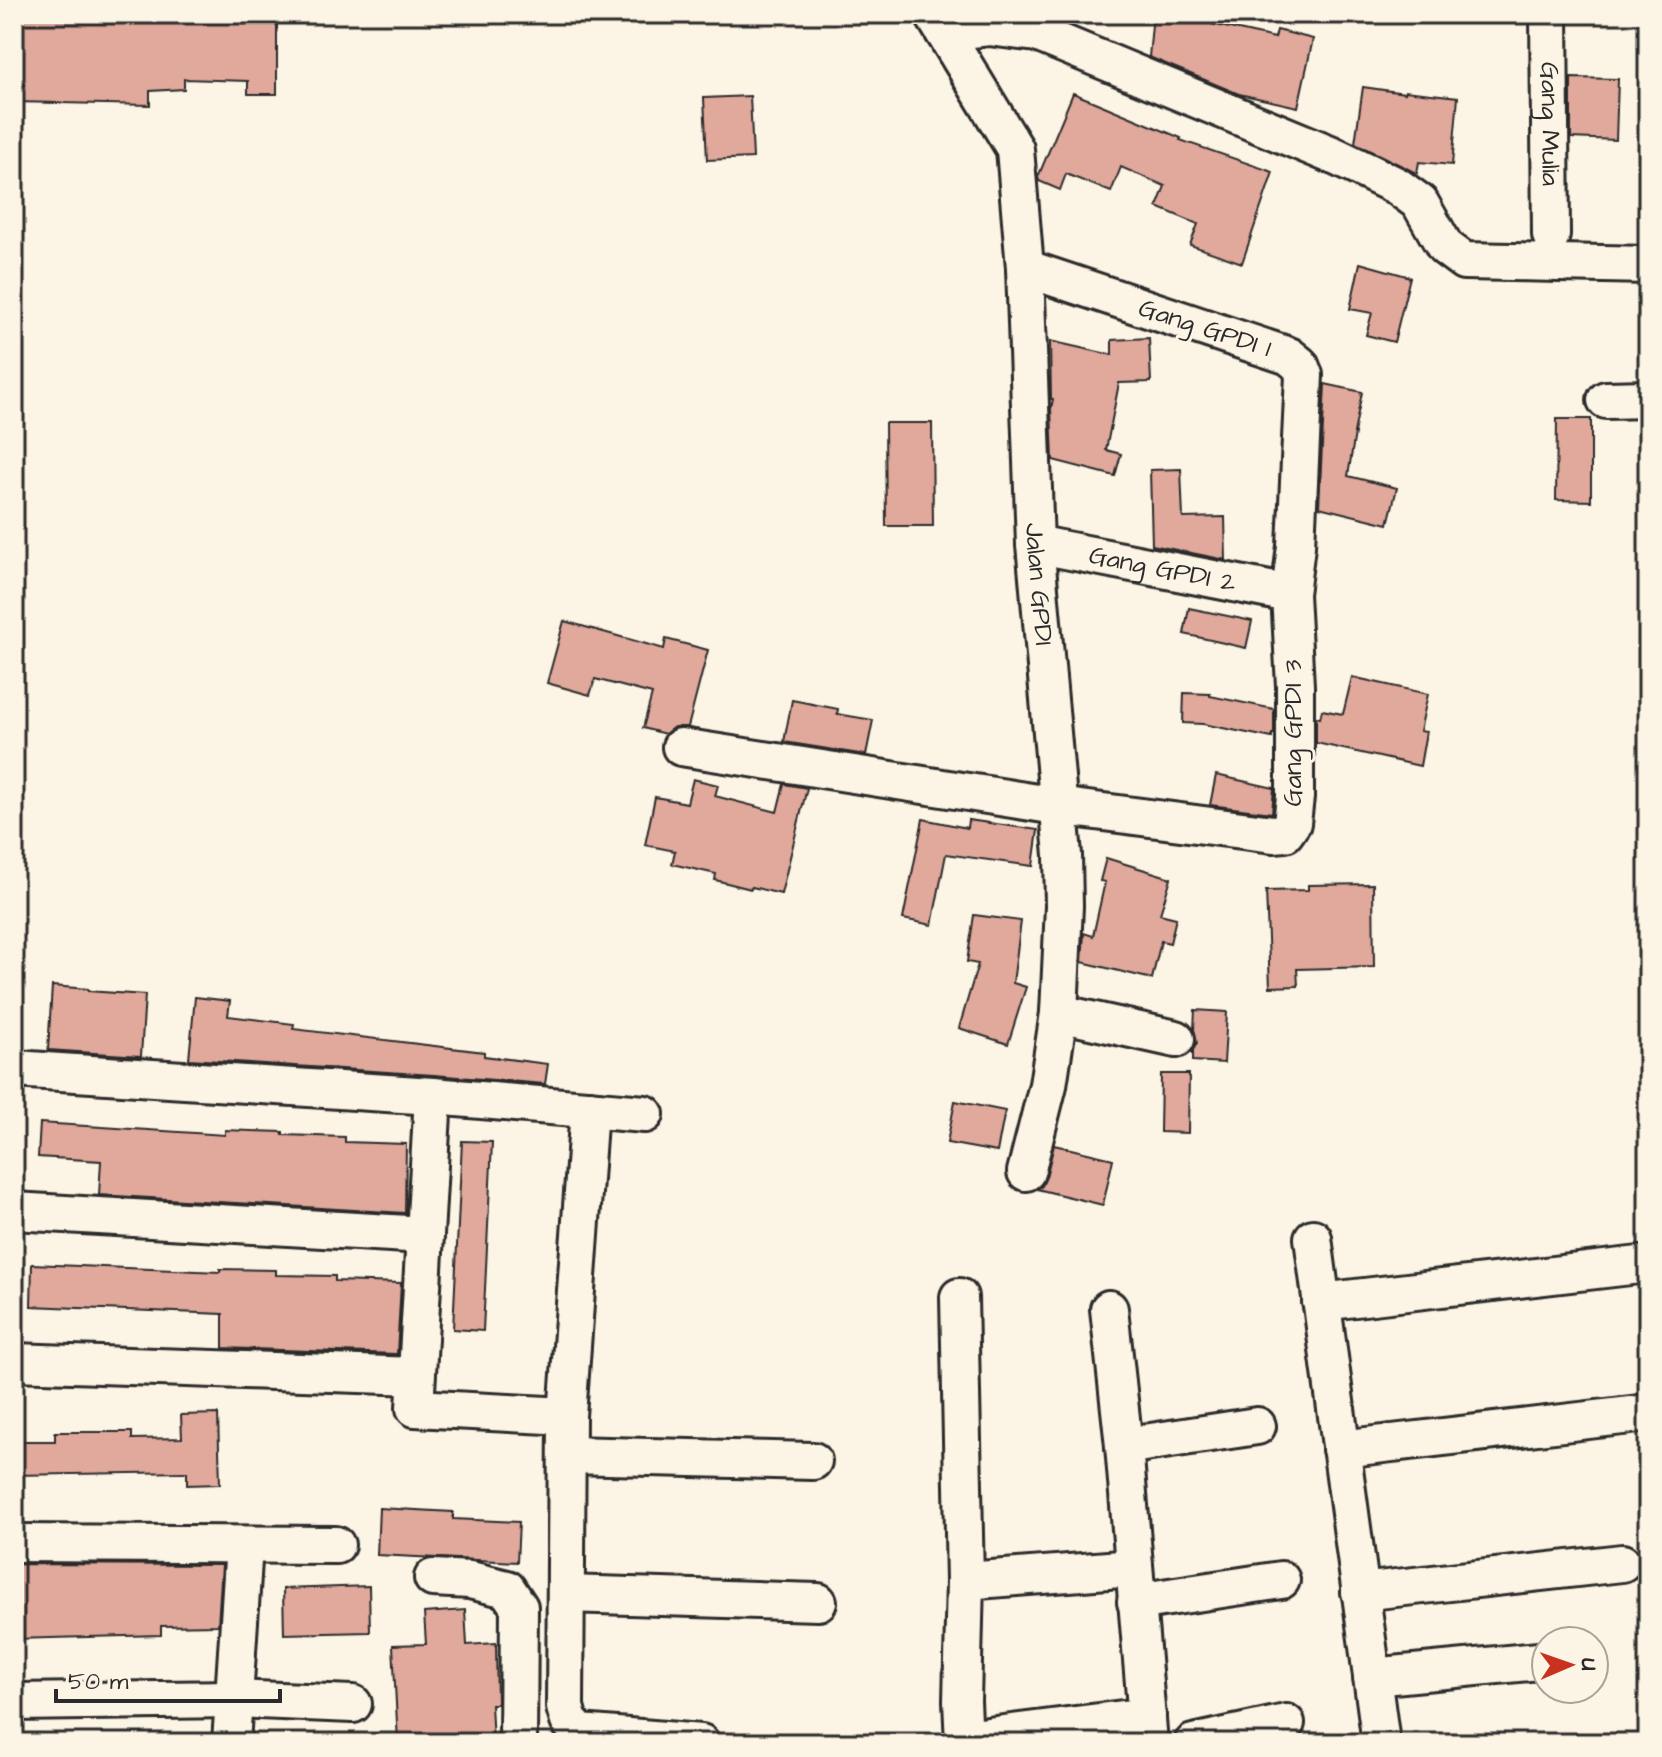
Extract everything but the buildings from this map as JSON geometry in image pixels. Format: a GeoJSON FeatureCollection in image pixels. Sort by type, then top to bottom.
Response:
{"type":"FeatureCollection","features":[{"type":"Feature","properties":{"kind":"street","name":"Gang Mulia"},"geometry":{"type":"LineString","coordinates":[[1549,14],[1551,235]]}},
{"type":"Feature","properties":{"kind":"street","name":"Jalan GPDI"},"geometry":{"type":"LineString","coordinates":[[938,23],[1015,149],[1025,268],[1035,544],[1063,855],[1064,906],[1059,1013],[1048,1085],[1026,1172]]}},
{"type":"Feature","properties":{"kind":"street"},"geometry":{"type":"LineString","coordinates":[[938,23],[1037,33],[1337,157],[1397,186],[1420,203],[1445,247],[1464,261],[1648,265]]}},
{"type":"Feature","properties":{"kind":"street","name":"Gang GPDI 1"},"geometry":{"type":"LineString","coordinates":[[1025,268],[1289,356],[1300,365],[1304,375],[1296,546],[1290,594]]}},
{"type":"Feature","properties":{"kind":"street"},"geometry":{"type":"LineString","coordinates":[[1606,400],[1648,399]]}},
{"type":"Feature","properties":{"kind":"street","name":"Gang GPDI 2"},"geometry":{"type":"LineString","coordinates":[[1035,544],[1290,594]]}},
{"type":"Feature","properties":{"kind":"street","name":"Gang GPDI 3"},"geometry":{"type":"LineString","coordinates":[[1057,806],[1273,834],[1285,833],[1292,823],[1295,797],[1295,686],[1290,594]]}},
{"type":"Feature","properties":{"kind":"street"},"geometry":{"type":"LineString","coordinates":[[681,747],[1057,806]]}},
{"type":"Feature","properties":{"kind":"street"},"geometry":{"type":"LineString","coordinates":[[1059,1013],[1176,1039]]}},
{"type":"Feature","properties":{"kind":"street"},"geometry":{"type":"LineString","coordinates":[[14,1069],[433,1096],[645,1114]]}},
{"type":"Feature","properties":{"kind":"street"},"geometry":{"type":"LineString","coordinates":[[433,1096],[415,1408],[567,1416]]}},
{"type":"Feature","properties":{"kind":"street"},"geometry":{"type":"LineString","coordinates":[[589,1109],[567,1416],[565,1707],[569,1721],[580,1733],[701,1743]]}},
{"type":"Feature","properties":{"kind":"street"},"geometry":{"type":"LineString","coordinates":[[14,1211],[425,1235]]}},
{"type":"Feature","properties":{"kind":"street"},"geometry":{"type":"LineString","coordinates":[[1313,1238],[1381,1743]]}},
{"type":"Feature","properties":{"kind":"street"},"geometry":{"type":"LineString","coordinates":[[1321,1302],[1648,1264]]}},
{"type":"Feature","properties":{"kind":"street"},"geometry":{"type":"LineString","coordinates":[[959,1297],[965,1581],[964,1741],[1148,1730],[1109,1309]]}},
{"type":"Feature","properties":{"kind":"street"},"geometry":{"type":"LineString","coordinates":[[14,1362],[416,1376]]}},
{"type":"Feature","properties":{"kind":"street"},"geometry":{"type":"LineString","coordinates":[[1341,1449],[1648,1413]]}},
{"type":"Feature","properties":{"kind":"street"},"geometry":{"type":"LineString","coordinates":[[1124,1446],[1257,1426]]}},
{"type":"Feature","properties":{"kind":"street"},"geometry":{"type":"LineString","coordinates":[[567,1455],[813,1461]]}},
{"type":"Feature","properties":{"kind":"street"},"geometry":{"type":"LineString","coordinates":[[14,1543],[336,1545]]}},
{"type":"Feature","properties":{"kind":"street"},"geometry":{"type":"LineString","coordinates":[[231,1743],[244,1545]]}},
{"type":"Feature","properties":{"kind":"street"},"geometry":{"type":"LineString","coordinates":[[1360,1592],[1622,1563]]}},
{"type":"Feature","properties":{"kind":"street"},"geometry":{"type":"LineString","coordinates":[[433,1578],[470,1580],[507,1589],[519,1607],[518,1743]]}},
{"type":"Feature","properties":{"kind":"street"},"geometry":{"type":"LineString","coordinates":[[965,1581],[1135,1585],[1281,1580]]}},
{"type":"Feature","properties":{"kind":"street"},"geometry":{"type":"LineString","coordinates":[[566,1594],[818,1602]]}},
{"type":"Feature","properties":{"kind":"street"},"geometry":{"type":"LineString","coordinates":[[1372,1677],[1530,1662]]}},
{"type":"Feature","properties":{"kind":"street"},"geometry":{"type":"LineString","coordinates":[[14,1702],[233,1699],[353,1704]]}},
{"type":"Feature","properties":{"kind":"street"},"geometry":{"type":"LineString","coordinates":[[1193,1743],[1286,1723]]}}]}
